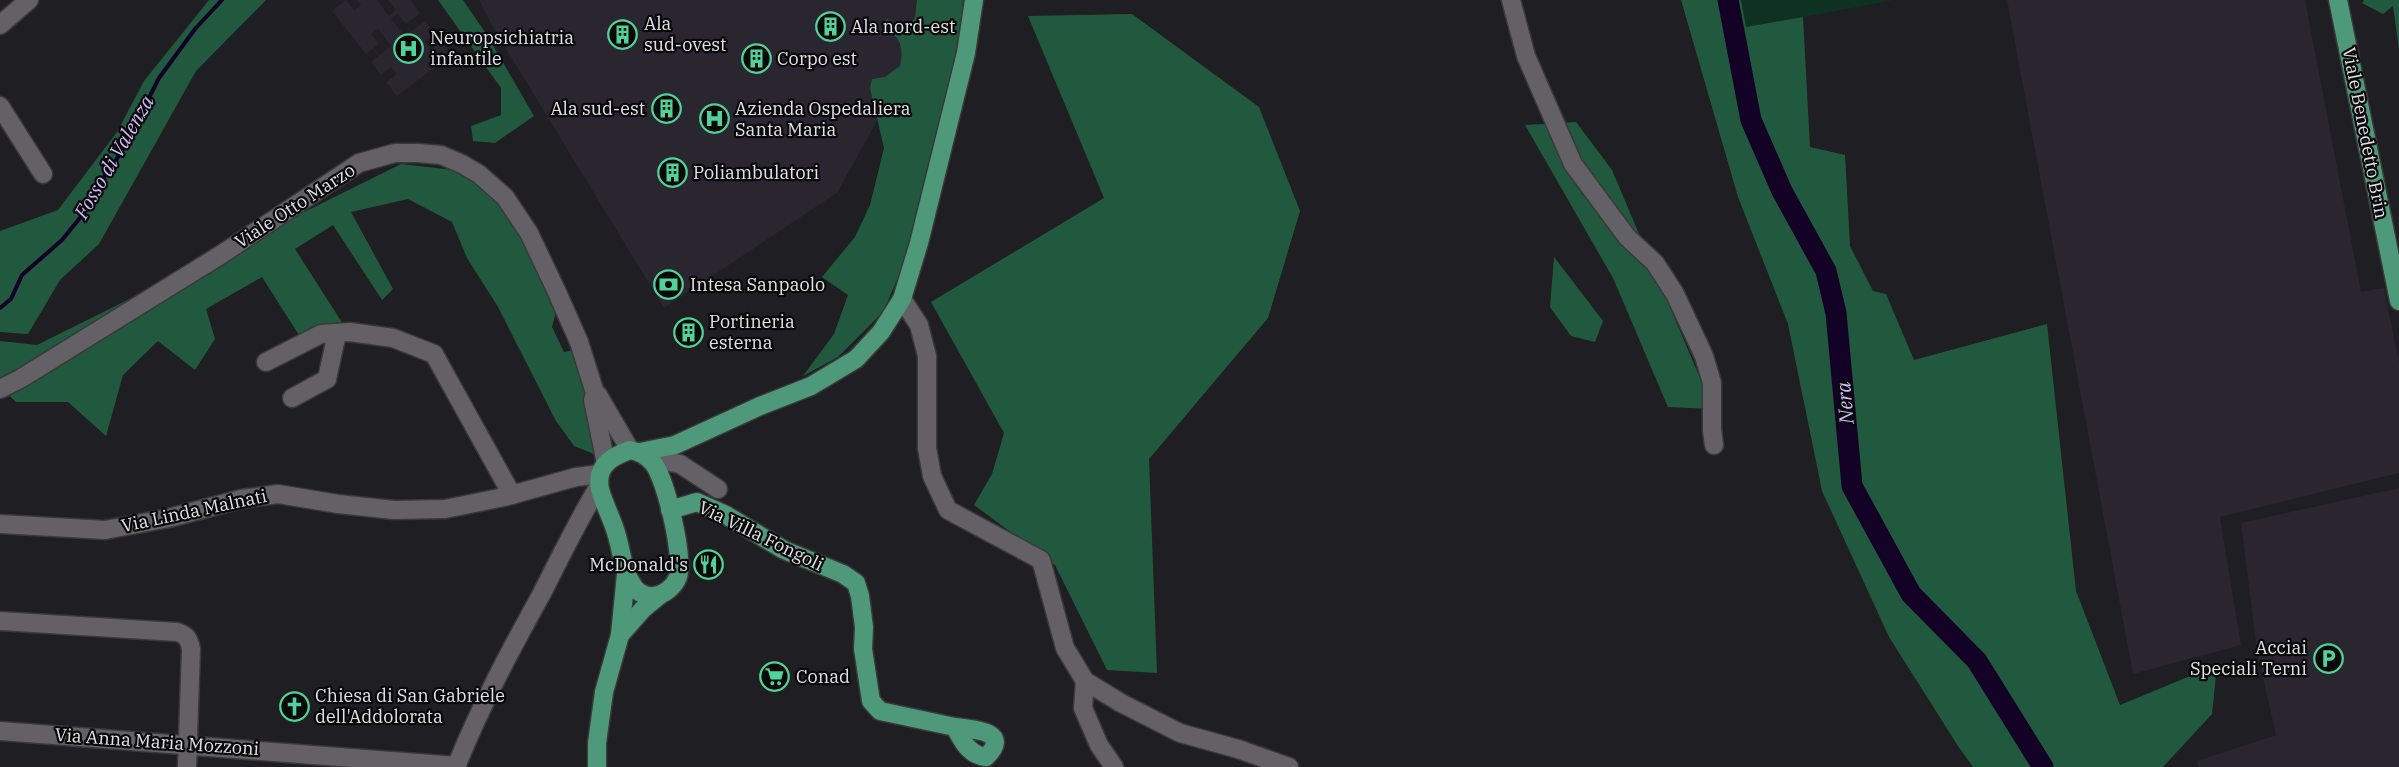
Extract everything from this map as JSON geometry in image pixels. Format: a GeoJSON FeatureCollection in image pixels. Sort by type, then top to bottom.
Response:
{"type":"FeatureCollection","features":[{"type":"Feature","properties":{"kind":"main road"},"geometry":{"type":"LineString","coordinates":[[660,595],[650,597],[635,590],[626,574],[602,475],[620,454],[675,445],[760,406],[811,386],[856,359],[881,332],[902,299],[919,243],[966,53],[974,0]]}},
{"type":"Feature","properties":{"kind":"main road","name":"Viale Benedetto Brin"},"geometry":{"type":"LineString","coordinates":[[2338,0],[2397,279],[2399,301]]}},
{"type":"Feature","properties":{"kind":"main road"},"geometry":{"type":"LineString","coordinates":[[620,635],[643,609],[673,586],[678,576],[678,549],[662,466],[675,445]]}},
{"type":"Feature","properties":{"kind":"main road"},"geometry":{"type":"LineString","coordinates":[[635,451],[662,466]]}},
{"type":"Feature","properties":{"kind":"main road","name":"Via Villa Fongoli"},"geometry":{"type":"LineString","coordinates":[[670,510],[697,502],[726,515],[784,550],[843,574],[856,583],[864,627],[863,649],[871,701],[879,711],[955,727]]}},
{"type":"Feature","properties":{"kind":"main road"},"geometry":{"type":"LineString","coordinates":[[597,767],[597,743],[604,692],[620,635],[626,574]]}},
{"type":"Feature","properties":{"kind":"street"},"geometry":{"type":"LineString","coordinates":[[0,25],[28,0]]}},
{"type":"Feature","properties":{"kind":"street"},"geometry":{"type":"LineString","coordinates":[[1511,0],[1526,57],[1573,164],[1627,237],[1655,263],[1675,294],[1704,356],[1712,383],[1714,445]]}},
{"type":"Feature","properties":{"kind":"street"},"geometry":{"type":"LineString","coordinates":[[0,106],[43,174]]}},
{"type":"Feature","properties":{"kind":"street","name":"Viale Otto Marzo"},"geometry":{"type":"LineString","coordinates":[[0,389],[29,374],[202,266],[359,163],[395,153],[441,155],[479,174],[505,197],[529,233],[579,342],[596,393],[635,451]]}},
{"type":"Feature","properties":{"kind":"street"},"geometry":{"type":"LineString","coordinates":[[902,299],[919,324],[927,356],[927,448],[933,476],[948,510],[1041,560],[1065,648],[1085,681],[1121,703],[1180,733],[1238,749],[1289,767]]}},
{"type":"Feature","properties":{"kind":"street"},"geometry":{"type":"LineString","coordinates":[[266,362],[321,334],[350,332],[393,338],[434,354],[512,495]]}},
{"type":"Feature","properties":{"kind":"street"},"geometry":{"type":"LineString","coordinates":[[292,398],[327,379],[338,333]]}},
{"type":"Feature","properties":{"kind":"street","name":"Viale Otto Marzo"},"geometry":{"type":"LineString","coordinates":[[596,393],[593,400],[602,475]]}},
{"type":"Feature","properties":{"kind":"street"},"geometry":{"type":"LineString","coordinates":[[662,466],[680,464],[718,489]]}},
{"type":"Feature","properties":{"kind":"street"},"geometry":{"type":"LineString","coordinates":[[457,766],[502,665],[602,475]]}},
{"type":"Feature","properties":{"kind":"street","name":"Via Linda Malnati"},"geometry":{"type":"LineString","coordinates":[[0,524],[105,530],[278,494],[394,510],[445,509],[512,495],[576,477],[602,475]]}},
{"type":"Feature","properties":{"kind":"street"},"geometry":{"type":"LineString","coordinates":[[572,530],[596,518],[611,517]]}},
{"type":"Feature","properties":{"kind":"street"},"geometry":{"type":"LineString","coordinates":[[0,621],[183,634],[189,639],[191,649],[187,767]]}},
{"type":"Feature","properties":{"kind":"street"},"geometry":{"type":"LineString","coordinates":[[1085,681],[1083,708],[1099,745],[1114,767]]}},
{"type":"Feature","properties":{"kind":"street","name":"Via Anna Maria Mozzoni"},"geometry":{"type":"LineString","coordinates":[[0,730],[457,766]]}},
{"type":"Feature","properties":{"kind":"shaded area","name":"Neuropsichiatria infantile"},"geometry":{"type":"Polygon","coordinates":[[[346,0],[354,10],[361,5],[357,0],[377,0],[389,16],[396,10],[388,0],[410,0],[420,13],[406,24],[398,14],[391,19],[405,36],[425,21],[435,34],[425,42],[431,49],[441,42],[451,55],[397,96],[386,82],[397,74],[391,67],[381,75],[371,62],[391,46],[378,29],[371,34],[379,44],[366,54],[332,11],[346,0]]]}},
{"type":"Feature","properties":{"kind":"shaded area","name":"Azienda Ospedaliera Santa Maria"},"geometry":{"type":"Polygon","coordinates":[[[479,0],[922,0],[919,45],[837,193],[664,308],[494,29],[479,0]]]}},
{"type":"Feature","properties":{"kind":"shaded area"},"geometry":{"type":"Polygon","coordinates":[[[2007,0],[2305,0],[2361,292],[2384,288],[2399,362],[2399,473],[2220,517],[2241,645],[2133,674],[2007,0]]]}},
{"type":"Feature","properties":{"kind":"shaded area","name":"Acciai Speciali Terni"},"geometry":{"type":"Polygon","coordinates":[[[2399,488],[2399,767],[2199,767],[2197,761],[2276,735],[2257,651],[2241,523],[2399,488]]]}},
{"type":"Feature","properties":{"kind":"green space"},"geometry":{"type":"Polygon","coordinates":[[[209,0],[266,0],[196,71],[99,244],[60,280],[28,334],[0,332],[0,231],[58,210],[117,132],[144,81],[209,0]]]}},
{"type":"Feature","properties":{"kind":"green space"},"geometry":{"type":"Polygon","coordinates":[[[438,0],[463,0],[487,35],[534,116],[495,143],[473,141],[471,126],[501,115],[501,88],[438,0]]]}},
{"type":"Feature","properties":{"kind":"green space"},"geometry":{"type":"Polygon","coordinates":[[[917,0],[963,0],[956,93],[929,206],[883,312],[838,357],[803,376],[834,334],[848,295],[822,277],[855,237],[870,205],[884,148],[870,88],[872,79],[885,77],[900,66],[901,46],[897,38],[882,25],[887,19],[906,29],[915,18],[917,0]]]}},
{"type":"Feature","properties":{"kind":"green space"},"geometry":{"type":"Polygon","coordinates":[[[1681,0],[1741,0],[1746,27],[1803,17],[1810,147],[1845,155],[1850,246],[1873,291],[1886,294],[1914,360],[2047,324],[2076,591],[2120,705],[2195,674],[2216,675],[2212,714],[2163,767],[1973,767],[1889,637],[1822,491],[1788,324],[1738,197],[1681,0]]]}},
{"type":"Feature","properties":{"kind":"green space"},"geometry":{"type":"Polygon","coordinates":[[[1741,0],[1894,0],[1746,28],[1741,0]]]}},
{"type":"Feature","properties":{"kind":"green space"},"geometry":{"type":"Polygon","coordinates":[[[2364,0],[2399,0],[2399,49],[2393,6],[2383,14],[2362,3],[2364,0]]]}},
{"type":"Feature","properties":{"kind":"green space"},"geometry":{"type":"Polygon","coordinates":[[[1132,14],[1259,107],[1300,211],[1268,318],[1149,459],[1157,673],[1107,670],[1055,565],[974,505],[992,474],[1004,433],[931,302],[1104,198],[1028,16],[1132,14]]]}},
{"type":"Feature","properties":{"kind":"green space"},"geometry":{"type":"Polygon","coordinates":[[[1576,122],[1612,170],[1713,409],[1668,407],[1613,278],[1525,125],[1576,122]]]}},
{"type":"Feature","properties":{"kind":"green space"},"geometry":{"type":"Polygon","coordinates":[[[401,164],[454,170],[497,193],[525,240],[556,312],[552,327],[564,352],[574,350],[581,363],[599,456],[574,446],[556,421],[498,307],[467,258],[452,222],[408,199],[351,212],[393,289],[382,300],[333,225],[295,249],[343,324],[304,343],[262,277],[206,309],[215,339],[195,370],[158,341],[123,375],[106,436],[68,402],[16,402],[0,387],[0,341],[37,345],[401,164]]]}},
{"type":"Feature","properties":{"kind":"green space"},"geometry":{"type":"Polygon","coordinates":[[[1554,257],[1603,321],[1595,342],[1571,336],[1550,307],[1554,257]]]}},
{"type":"Feature","properties":{"kind":"waterway","name":"Fosso di Valenza"},"geometry":{"type":"LineString","coordinates":[[0,308],[11,299],[22,275],[62,240],[84,213],[100,183],[122,151],[159,78],[195,29],[222,0]]}},
{"type":"Feature","properties":{"kind":"waterway","name":"Nera"},"geometry":{"type":"LineString","coordinates":[[1728,0],[1751,120],[1782,191],[1826,271],[1836,313],[1852,486],[1911,594],[1977,661],[2043,767]]}},
{"type":"Feature","properties":{"kind":"place","name":"Ala nord-est"},"geometry":{"type":"Point","coordinates":[830,27]}},
{"type":"Feature","properties":{"kind":"place","name":"Ala sud-ovest"},"geometry":{"type":"Point","coordinates":[623,34]}},
{"type":"Feature","properties":{"kind":"place","name":"Neuropsichiatria infantile"},"geometry":{"type":"Point","coordinates":[409,48]}},
{"type":"Feature","properties":{"kind":"place","name":"Corpo est"},"geometry":{"type":"Point","coordinates":[756,59]}},
{"type":"Feature","properties":{"kind":"place","name":"Ala sud-est"},"geometry":{"type":"Point","coordinates":[666,109]}},
{"type":"Feature","properties":{"kind":"place","name":"Azienda Ospedaliera Santa Maria"},"geometry":{"type":"Point","coordinates":[714,119]}},
{"type":"Feature","properties":{"kind":"place","name":"Poliambulatori"},"geometry":{"type":"Point","coordinates":[672,173]}},
{"type":"Feature","properties":{"kind":"place","name":"Intesa Sanpaolo"},"geometry":{"type":"Point","coordinates":[669,285]}},
{"type":"Feature","properties":{"kind":"place","name":"Portineria esterna"},"geometry":{"type":"Point","coordinates":[688,332]}},
{"type":"Feature","properties":{"kind":"place","name":"McDonald's"},"geometry":{"type":"Point","coordinates":[709,565]}},
{"type":"Feature","properties":{"kind":"place","name":"Acciai Speciali Terni"},"geometry":{"type":"Point","coordinates":[2328,658]}},
{"type":"Feature","properties":{"kind":"place","name":"Conad"},"geometry":{"type":"Point","coordinates":[775,677]}},
{"type":"Feature","properties":{"kind":"place","name":"Chiesa di San Gabriele dell'Addolorata"},"geometry":{"type":"Point","coordinates":[294,706]}}]}
